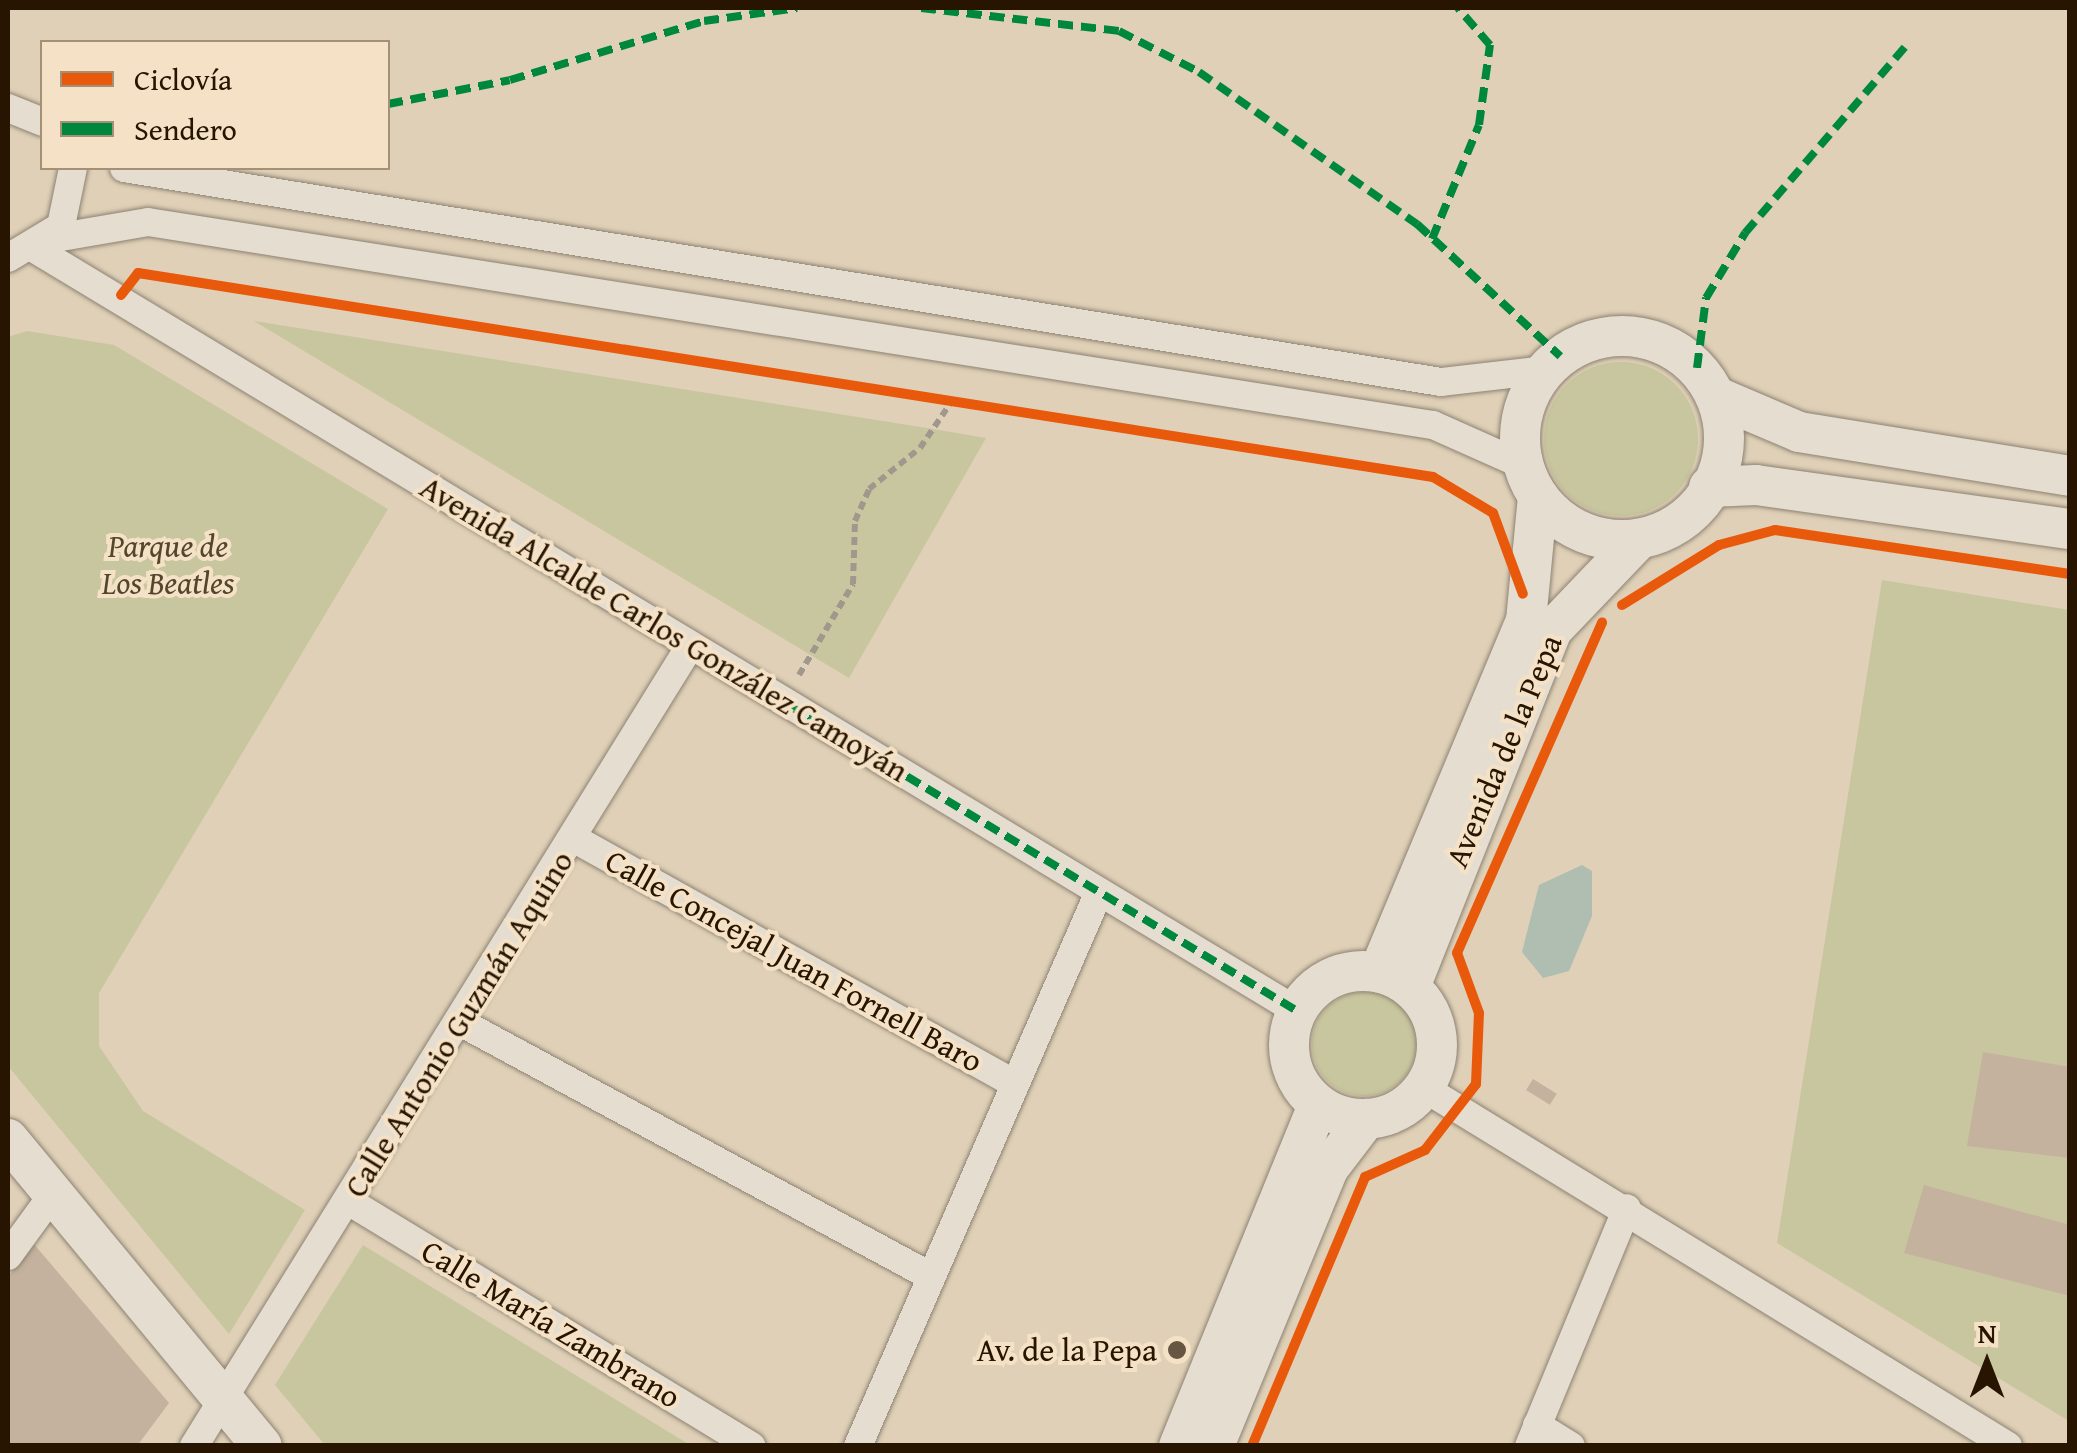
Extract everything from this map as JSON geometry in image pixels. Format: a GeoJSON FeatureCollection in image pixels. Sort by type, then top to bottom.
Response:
{"type":"FeatureCollection","features":[{"type":"Feature","properties":{"kind":"street"},"geometry":{"type":"LineString","coordinates":[[8,108],[40,121]]}},
{"type":"Feature","properties":{"kind":"street"},"geometry":{"type":"LineString","coordinates":[[30,249],[70,207],[72,170]]}},
{"type":"Feature","properties":{"kind":"street"},"geometry":{"type":"LineString","coordinates":[[136,170],[1441,382],[1545,370]]}},
{"type":"Feature","properties":{"kind":"street"},"geometry":{"type":"LineString","coordinates":[[30,249],[148,222],[1433,425],[1530,481],[1596,537],[1638,540],[1671,528],[1709,488],[1722,462],[1717,397]]}},
{"type":"Feature","properties":{"kind":"street","name":"Avenida Alcalde Carlos González Camoyán"},"geometry":{"type":"LineString","coordinates":[[30,249],[1294,1009]]}},
{"type":"Feature","properties":{"kind":"street"},"geometry":{"type":"LineString","coordinates":[[1530,481],[1526,400],[1545,370],[1592,340],[1634,336],[1668,346],[1717,397],[1798,432],[2070,476]]}},
{"type":"Feature","properties":{"kind":"street","name":"Avenida de la Pepa"},"geometry":{"type":"LineString","coordinates":[[1394,980],[1526,620],[1530,481]]}},
{"type":"Feature","properties":{"kind":"street"},"geometry":{"type":"LineString","coordinates":[[1709,488],[1756,485],[2070,529]]}},
{"type":"Feature","properties":{"kind":"street","name":"Avenida de la Pepa"},"geometry":{"type":"LineString","coordinates":[[1394,980],[1552,630],[1638,540]]}},
{"type":"Feature","properties":{"kind":"street","name":"Calle Antonio Guzmán Aquino"},"geometry":{"type":"LineString","coordinates":[[194,1446],[226,1402],[350,1202],[690,646]]}},
{"type":"Feature","properties":{"kind":"street","name":"Calle Concejal Juan Fornell Baro"},"geometry":{"type":"LineString","coordinates":[[573,838],[1015,1084]]}},
{"type":"Feature","properties":{"kind":"street"},"geometry":{"type":"LineString","coordinates":[[858,1446],[1099,892]]}},
{"type":"Feature","properties":{"kind":"street"},"geometry":{"type":"LineString","coordinates":[[1334,976],[1394,980],[1435,1024],[1424,1088],[1389,1116],[1366,1120],[1318,1105],[1292,1069],[1294,1009],[1334,976]]}},
{"type":"Feature","properties":{"kind":"street"},"geometry":{"type":"LineString","coordinates":[[460,1022],[932,1277]]}},
{"type":"Feature","properties":{"kind":"street"},"geometry":{"type":"LineString","coordinates":[[1424,1088],[1628,1208],[2008,1446]]}},
{"type":"Feature","properties":{"kind":"street"},"geometry":{"type":"LineString","coordinates":[[1179,1446],[1318,1105]]}},
{"type":"Feature","properties":{"kind":"street"},"geometry":{"type":"LineString","coordinates":[[1214,1446],[1328,1170],[1366,1120]]}},
{"type":"Feature","properties":{"kind":"street"},"geometry":{"type":"LineString","coordinates":[[8,1139],[262,1446]]}},
{"type":"Feature","properties":{"kind":"street"},"geometry":{"type":"LineString","coordinates":[[8,1256],[54,1194]]}},
{"type":"Feature","properties":{"kind":"street","name":"Calle María Zambrano"},"geometry":{"type":"LineString","coordinates":[[350,1202],[752,1446]]}},
{"type":"Feature","properties":{"kind":"street"},"geometry":{"type":"LineString","coordinates":[[1571,1446],[1533,1435],[1628,1208]]}},
{"type":"Feature","properties":{"kind":"path"},"geometry":{"type":"LineString","coordinates":[[932,398],[971,404]]}},
{"type":"Feature","properties":{"kind":"path"},"geometry":{"type":"LineString","coordinates":[[782,702],[854,584],[855,521],[869,489],[920,448],[952,401]]}},
{"type":"Feature","properties":{"kind":"green space"},"geometry":{"type":"Polygon","coordinates":[[[254,321],[933,429],[986,438],[849,678],[254,321]]]}},
{"type":"Feature","properties":{"kind":"green space","name":"Parque de Los Beatles"},"geometry":{"type":"Polygon","coordinates":[[[27,331],[114,345],[388,509],[99,993],[99,1046],[143,1111],[305,1210],[229,1334],[8,1066],[8,337],[27,331]]]}},
{"type":"Feature","properties":{"kind":"green space"},"geometry":{"type":"Polygon","coordinates":[[[1621,362],[1650,368],[1675,385],[1692,410],[1698,439],[1692,468],[1675,493],[1650,510],[1621,516],[1592,510],[1567,493],[1550,468],[1544,439],[1550,410],[1567,385],[1592,368],[1621,362]]]}},
{"type":"Feature","properties":{"kind":"green space"},"geometry":{"type":"Polygon","coordinates":[[[1882,580],[2069,610],[2069,1421],[1777,1243],[1882,580]]]}},
{"type":"Feature","properties":{"kind":"green space"},"geometry":{"type":"Polygon","coordinates":[[[1364,992],[1384,996],[1401,1007],[1412,1024],[1416,1044],[1412,1064],[1401,1081],[1384,1092],[1364,1096],[1344,1092],[1327,1081],[1316,1064],[1312,1044],[1316,1024],[1327,1007],[1344,996],[1364,992]]]}},
{"type":"Feature","properties":{"kind":"green space"},"geometry":{"type":"Polygon","coordinates":[[[363,1245],[690,1445],[325,1445],[275,1385],[363,1245]]]}},
{"type":"Feature","properties":{"kind":"shaded area"},"geometry":{"type":"Polygon","coordinates":[[[1582,865],[1592,871],[1592,916],[1569,971],[1543,978],[1522,952],[1539,885],[1582,865]]]}},
{"type":"Feature","properties":{"kind":"building"},"geometry":{"type":"Polygon","coordinates":[[[1983,1052],[2070,1067],[2070,1158],[1967,1146],[1983,1052]]]}},
{"type":"Feature","properties":{"kind":"building"},"geometry":{"type":"Polygon","coordinates":[[[1533,1079],[1557,1094],[1550,1105],[1526,1090],[1533,1079]]]}},
{"type":"Feature","properties":{"kind":"building"},"geometry":{"type":"Polygon","coordinates":[[[1924,1185],[2070,1225],[2070,1296],[1904,1253],[1924,1185]]]}},
{"type":"Feature","properties":{"kind":"building"},"geometry":{"type":"Polygon","coordinates":[[[33,1243],[169,1403],[137,1446],[8,1446],[8,1277],[33,1243]]]}},
{"type":"Feature","properties":{"kind":"marked path"},"geometry":{"type":"LineString","coordinates":[[390,104],[510,80],[704,21],[797,8]]}},
{"type":"Feature","properties":{"kind":"marked path"},"geometry":{"type":"LineString","coordinates":[[921,8],[1119,31],[1199,72],[1417,224],[1560,356]]}},
{"type":"Feature","properties":{"kind":"marked path"},"geometry":{"type":"LineString","coordinates":[[1432,239],[1479,125],[1490,45],[1458,8]]}},
{"type":"Feature","properties":{"kind":"marked path"},"geometry":{"type":"LineString","coordinates":[[1697,368],[1706,298],[1745,233],[1905,47]]}},
{"type":"Feature","properties":{"kind":"marked path"},"geometry":{"type":"LineString","coordinates":[[690,646],[1294,1009]]}},
{"type":"Feature","properties":{"kind":"cycle path"},"geometry":{"type":"LineString","coordinates":[[121,295],[138,273],[1433,477],[1493,513],[1523,594]]}},
{"type":"Feature","properties":{"kind":"cycle path"},"geometry":{"type":"LineString","coordinates":[[1622,605],[1719,545],[1775,530],[2070,574]]}},
{"type":"Feature","properties":{"kind":"cycle path"},"geometry":{"type":"LineString","coordinates":[[1252,1446],[1365,1177],[1425,1150],[1476,1084],[1479,1013],[1457,953],[1602,622]]}},
{"type":"Feature","properties":{"kind":"place","name":"Av. de la Pepa"},"geometry":{"type":"Point","coordinates":[1177,1350]}}]}
